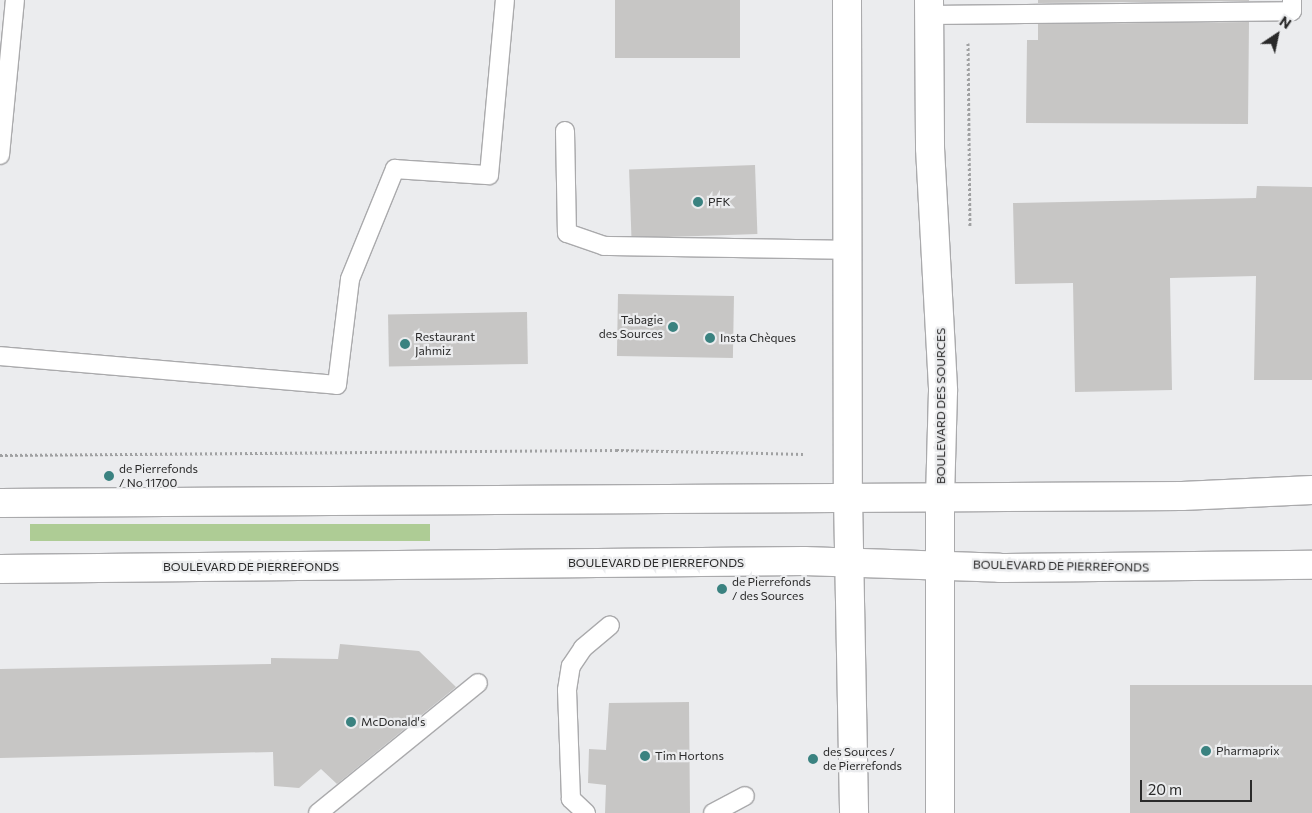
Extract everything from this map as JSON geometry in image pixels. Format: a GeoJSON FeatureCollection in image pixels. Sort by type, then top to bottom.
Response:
{"type":"FeatureCollection","features":[{"type":"Feature","properties":{"kind":"main road"},"geometry":{"type":"LineString","coordinates":[[847,0],[848,497],[854,813]]}},
{"type":"Feature","properties":{"kind":"main road","name":"BOULEVARD DES SOURCES"},"geometry":{"type":"LineString","coordinates":[[929,8],[930,148],[943,391],[939,565],[940,813]]}},
{"type":"Feature","properties":{"kind":"main road"},"geometry":{"type":"LineString","coordinates":[[0,503],[1182,496],[1312,490]]}},
{"type":"Feature","properties":{"kind":"main road","name":"BOULEVARD DE PIERREFONDS"},"geometry":{"type":"LineString","coordinates":[[0,569],[850,563],[939,565],[1312,564]]}},
{"type":"Feature","properties":{"kind":"lane"},"geometry":{"type":"LineString","coordinates":[[0,155],[15,0]]}},
{"type":"Feature","properties":{"kind":"lane"},"geometry":{"type":"LineString","coordinates":[[0,356],[337,385],[350,279],[395,169],[489,175],[505,0]]}},
{"type":"Feature","properties":{"kind":"lane"},"geometry":{"type":"LineString","coordinates":[[929,8],[968,14],[1292,11],[1292,0]]}},
{"type":"Feature","properties":{"kind":"lane"},"geometry":{"type":"LineString","coordinates":[[565,131],[567,233],[604,246],[848,250]]}},
{"type":"Feature","properties":{"kind":"lane"},"geometry":{"type":"LineString","coordinates":[[586,813],[571,799],[566,690],[572,666],[583,648],[610,625]]}},
{"type":"Feature","properties":{"kind":"lane"},"geometry":{"type":"LineString","coordinates":[[318,813],[478,683]]}},
{"type":"Feature","properties":{"kind":"lane"},"geometry":{"type":"LineString","coordinates":[[713,813],[745,796]]}},
{"type":"Feature","properties":{"kind":"path"},"geometry":{"type":"LineString","coordinates":[[968,14],[970,237]]}},
{"type":"Feature","properties":{"kind":"path"},"geometry":{"type":"LineString","coordinates":[[0,455],[616,450],[804,454]]}},
{"type":"Feature","properties":{"kind":"green space"},"geometry":{"type":"Polygon","coordinates":[[[30,524],[430,524],[430,541],[30,541],[30,524]]]}},
{"type":"Feature","properties":{"kind":"building"},"geometry":{"type":"Polygon","coordinates":[[[615,0],[740,0],[740,58],[615,58],[615,0]]]}},
{"type":"Feature","properties":{"kind":"building"},"geometry":{"type":"Polygon","coordinates":[[[1038,0],[1249,0],[1249,1],[1038,3],[1038,0]]]}},
{"type":"Feature","properties":{"kind":"building"},"geometry":{"type":"Polygon","coordinates":[[[1249,22],[1248,124],[1026,123],[1027,40],[1038,40],[1038,24],[1249,22]]]}},
{"type":"Feature","properties":{"kind":"building"},"geometry":{"type":"Polygon","coordinates":[[[755,165],[757,234],[631,238],[629,169],[755,165]]]}},
{"type":"Feature","properties":{"kind":"building"},"geometry":{"type":"Polygon","coordinates":[[[1257,186],[1312,187],[1312,380],[1254,380],[1256,276],[1170,278],[1172,390],[1075,392],[1073,283],[1015,284],[1013,203],[1256,198],[1257,186]]]}},
{"type":"Feature","properties":{"kind":"building"},"geometry":{"type":"Polygon","coordinates":[[[618,294],[734,296],[733,358],[617,356],[618,294]]]}},
{"type":"Feature","properties":{"kind":"building"},"geometry":{"type":"Polygon","coordinates":[[[527,312],[528,364],[389,366],[388,314],[527,312]]]}},
{"type":"Feature","properties":{"kind":"building"},"geometry":{"type":"Polygon","coordinates":[[[340,644],[419,651],[456,687],[337,784],[321,769],[299,788],[274,786],[273,752],[0,758],[0,669],[271,664],[271,658],[338,659],[340,644]]]}},
{"type":"Feature","properties":{"kind":"building"},"geometry":{"type":"Polygon","coordinates":[[[1130,685],[1312,685],[1312,813],[1130,813],[1130,685]]]}},
{"type":"Feature","properties":{"kind":"building"},"geometry":{"type":"Polygon","coordinates":[[[689,702],[690,813],[605,813],[606,785],[588,783],[589,749],[606,750],[609,703],[689,702]]]}},
{"type":"Feature","properties":{"kind":"place","name":"PFK"},"geometry":{"type":"Point","coordinates":[698,202]}},
{"type":"Feature","properties":{"kind":"place","name":"Tabagie des Sources"},"geometry":{"type":"Point","coordinates":[673,327]}},
{"type":"Feature","properties":{"kind":"place","name":"Insta Chèques"},"geometry":{"type":"Point","coordinates":[710,338]}},
{"type":"Feature","properties":{"kind":"place","name":"Restaurant Jahmiz"},"geometry":{"type":"Point","coordinates":[405,344]}},
{"type":"Feature","properties":{"kind":"place","name":"de Pierrefonds / No 11700"},"geometry":{"type":"Point","coordinates":[109,476]}},
{"type":"Feature","properties":{"kind":"place","name":"de Pierrefonds / des Sources"},"geometry":{"type":"Point","coordinates":[722,589]}},
{"type":"Feature","properties":{"kind":"place","name":"McDonald's"},"geometry":{"type":"Point","coordinates":[351,722]}},
{"type":"Feature","properties":{"kind":"place","name":"Pharmaprix"},"geometry":{"type":"Point","coordinates":[1206,751]}},
{"type":"Feature","properties":{"kind":"place","name":"Tim Hortons"},"geometry":{"type":"Point","coordinates":[645,756]}},
{"type":"Feature","properties":{"kind":"place","name":"des Sources / de Pierrefonds"},"geometry":{"type":"Point","coordinates":[813,759]}}]}
